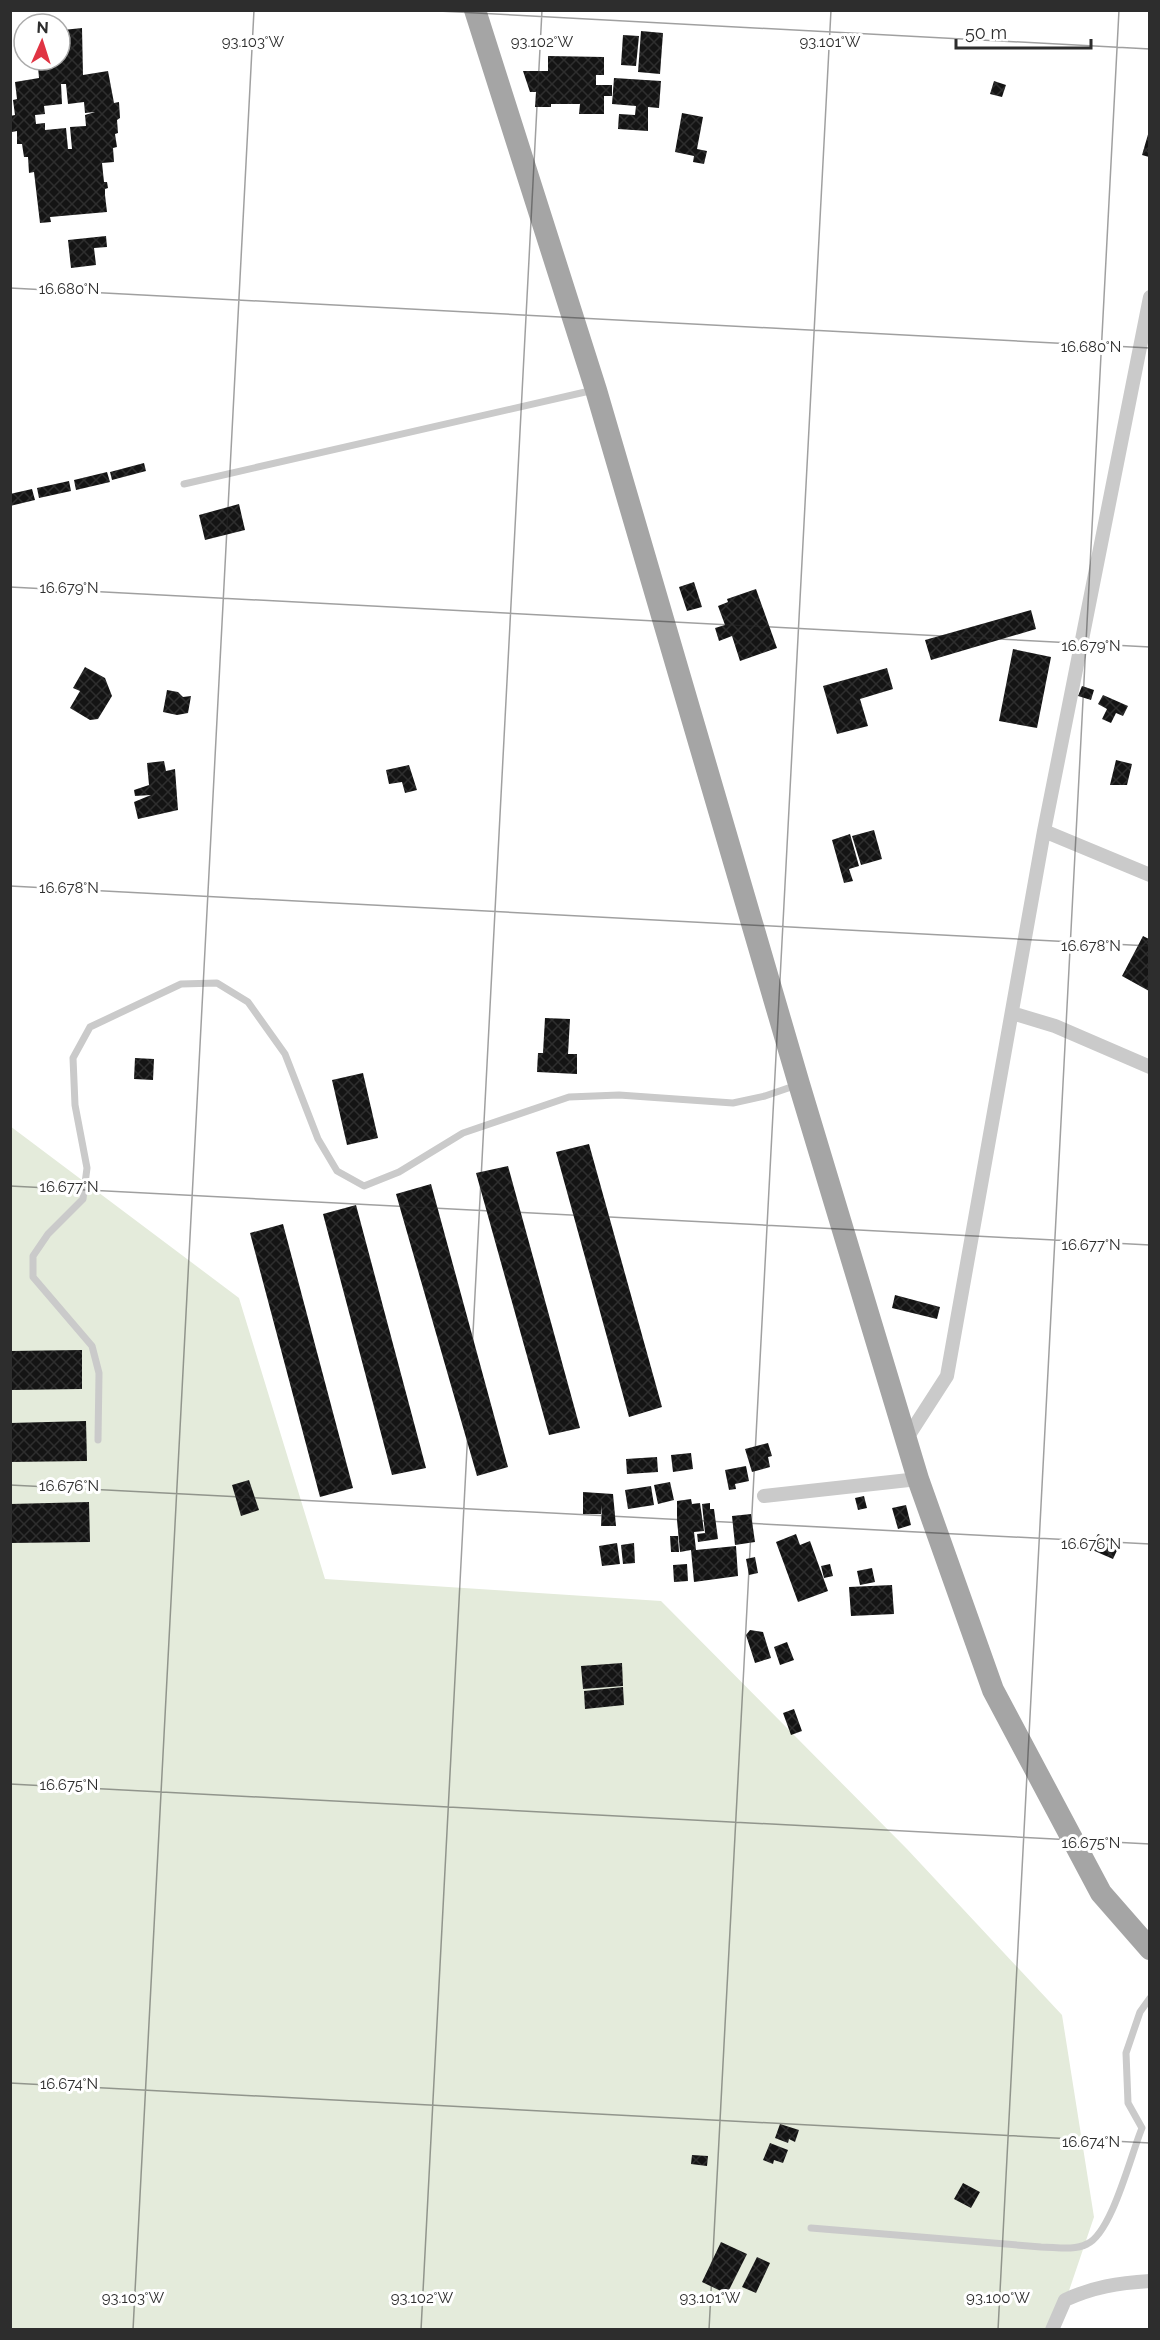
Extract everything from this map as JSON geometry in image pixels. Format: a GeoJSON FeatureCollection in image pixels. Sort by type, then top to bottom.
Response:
{"type":"FeatureCollection","features":[{"type":"Feature","properties":{"kind":"main road"},"geometry":{"type":"LineString","coordinates":[[474,10],[596,390],[799,1084],[918,1479],[993,1690],[1101,1893],[1149,1949]]}},
{"type":"Feature","properties":{"kind":"street"},"geometry":{"type":"LineString","coordinates":[[907,1438],[947,1376],[1044,831],[1149,297]]}},
{"type":"Feature","properties":{"kind":"street"},"geometry":{"type":"LineString","coordinates":[[1044,831],[1149,875]]}},
{"type":"Feature","properties":{"kind":"street"},"geometry":{"type":"LineString","coordinates":[[1012,1013],[1055,1026],[1149,1067]]}},
{"type":"Feature","properties":{"kind":"street"},"geometry":{"type":"LineString","coordinates":[[764,1496],[918,1479]]}},
{"type":"Feature","properties":{"kind":"street"},"geometry":{"type":"LineString","coordinates":[[1052,2330],[1065,2300],[1088,2289],[1114,2283],[1149,2281]]}},
{"type":"Feature","properties":{"kind":"lane"},"geometry":{"type":"LineString","coordinates":[[184,484],[596,390]]}},
{"type":"Feature","properties":{"kind":"lane"},"geometry":{"type":"LineString","coordinates":[[98,1440],[99,1373],[92,1346],[33,1277],[33,1256],[48,1234],[83,1199],[87,1168],[75,1105],[73,1058],[90,1027],[181,984],[217,983],[248,1002],[285,1054],[318,1139],[337,1171],[364,1186],[399,1172],[463,1133],[568,1097],[619,1095],[733,1103],[765,1096],[799,1084]]}},
{"type":"Feature","properties":{"kind":"lane"},"geometry":{"type":"LineString","coordinates":[[811,2228],[1041,2247],[1077,2248],[1090,2243],[1119,2198],[1127,2165],[1142,2128],[1128,2103],[1126,2053],[1140,2012],[1149,1998]]}},
{"type":"Feature","properties":{"kind":"green space"},"geometry":{"type":"Polygon","coordinates":[[[10,1126],[239,1298],[325,1579],[661,1601],[907,1849],[1062,2015],[1094,2217],[1056,2329],[11,2329],[10,1126]]]}},
{"type":"Feature","properties":{"kind":"building"},"geometry":{"type":"Polygon","coordinates":[[[82,28],[83,75],[108,71],[114,103],[119,102],[120,118],[117,120],[118,133],[115,134],[117,147],[113,148],[114,162],[102,163],[104,182],[107,182],[108,188],[105,189],[107,212],[50,217],[51,222],[40,223],[34,172],[29,173],[28,157],[24,157],[22,144],[17,144],[17,131],[12,132],[10,116],[15,115],[13,100],[17,99],[15,82],[39,78],[38,72],[72,72],[72,29],[82,28]],[[61,84],[62,104],[44,106],[45,114],[35,115],[36,124],[45,123],[45,130],[66,128],[68,149],[72,149],[70,127],[86,126],[85,115],[95,112],[85,113],[84,102],[68,104],[66,84],[61,84]]]}},
{"type":"Feature","properties":{"kind":"building"},"geometry":{"type":"Polygon","coordinates":[[[641,31],[663,33],[660,74],[638,72],[641,31]]]}},
{"type":"Feature","properties":{"kind":"building"},"geometry":{"type":"Polygon","coordinates":[[[623,35],[639,36],[636,66],[621,65],[623,35]]]}},
{"type":"Feature","properties":{"kind":"building"},"geometry":{"type":"Polygon","coordinates":[[[548,56],[604,57],[604,75],[596,75],[596,85],[612,85],[612,96],[604,96],[604,114],[579,114],[580,104],[551,104],[551,107],[535,107],[536,92],[530,92],[523,71],[548,71],[548,56]]]}},
{"type":"Feature","properties":{"kind":"building"},"geometry":{"type":"Polygon","coordinates":[[[614,78],[661,81],[659,108],[648,107],[648,131],[618,129],[619,114],[635,115],[636,106],[612,104],[614,78]]]}},
{"type":"Feature","properties":{"kind":"building"},"geometry":{"type":"Polygon","coordinates":[[[994,81],[1006,85],[1002,97],[990,94],[994,81]]]}},
{"type":"Feature","properties":{"kind":"building"},"geometry":{"type":"Polygon","coordinates":[[[682,113],[703,117],[697,149],[707,151],[704,164],[693,162],[694,156],[675,152],[682,113]]]}},
{"type":"Feature","properties":{"kind":"building"},"geometry":{"type":"Polygon","coordinates":[[[1149,131],[1149,157],[1142,155],[1149,131]]]}},
{"type":"Feature","properties":{"kind":"building"},"geometry":{"type":"Polygon","coordinates":[[[106,236],[107,247],[94,248],[96,265],[71,268],[68,240],[106,236]]]}},
{"type":"Feature","properties":{"kind":"building"},"geometry":{"type":"Polygon","coordinates":[[[144,463],[146,471],[112,480],[110,472],[144,463]]]}},
{"type":"Feature","properties":{"kind":"building"},"geometry":{"type":"Polygon","coordinates":[[[107,472],[110,482],[76,490],[74,480],[107,472]]]}},
{"type":"Feature","properties":{"kind":"building"},"geometry":{"type":"Polygon","coordinates":[[[69,481],[71,491],[39,498],[37,488],[69,481]]]}},
{"type":"Feature","properties":{"kind":"building"},"geometry":{"type":"Polygon","coordinates":[[[32,489],[35,500],[10,506],[10,494],[32,489]]]}},
{"type":"Feature","properties":{"kind":"building"},"geometry":{"type":"Polygon","coordinates":[[[239,504],[245,530],[205,540],[199,515],[239,504]]]}},
{"type":"Feature","properties":{"kind":"building"},"geometry":{"type":"Polygon","coordinates":[[[694,582],[702,607],[687,611],[679,587],[694,582]]]}},
{"type":"Feature","properties":{"kind":"building"},"geometry":{"type":"Polygon","coordinates":[[[756,589],[777,648],[740,661],[732,636],[719,641],[715,628],[725,625],[718,606],[728,602],[727,599],[756,589]]]}},
{"type":"Feature","properties":{"kind":"building"},"geometry":{"type":"Polygon","coordinates":[[[1031,610],[1036,629],[931,660],[925,640],[1031,610]]]}},
{"type":"Feature","properties":{"kind":"building"},"geometry":{"type":"Polygon","coordinates":[[[1013,649],[1051,657],[1037,728],[999,721],[1013,649]]]}},
{"type":"Feature","properties":{"kind":"building"},"geometry":{"type":"Polygon","coordinates":[[[85,667],[105,678],[112,696],[98,719],[90,720],[70,708],[80,691],[73,688],[85,667]]]}},
{"type":"Feature","properties":{"kind":"building"},"geometry":{"type":"Polygon","coordinates":[[[887,668],[893,689],[860,699],[868,726],[837,734],[823,686],[887,668]]]}},
{"type":"Feature","properties":{"kind":"building"},"geometry":{"type":"Polygon","coordinates":[[[1082,686],[1094,690],[1091,700],[1078,696],[1082,686]]]}},
{"type":"Feature","properties":{"kind":"building"},"geometry":{"type":"Polygon","coordinates":[[[167,690],[178,692],[183,697],[191,696],[188,713],[177,715],[163,712],[167,690]]]}},
{"type":"Feature","properties":{"kind":"building"},"geometry":{"type":"Polygon","coordinates":[[[1103,695],[1128,706],[1123,716],[1116,713],[1111,723],[1102,719],[1107,709],[1098,704],[1103,695]]]}},
{"type":"Feature","properties":{"kind":"building"},"geometry":{"type":"Polygon","coordinates":[[[1116,760],[1132,764],[1127,785],[1110,785],[1116,760]]]}},
{"type":"Feature","properties":{"kind":"building"},"geometry":{"type":"Polygon","coordinates":[[[164,761],[166,771],[175,769],[178,810],[138,819],[134,802],[151,795],[135,796],[134,790],[149,785],[147,763],[164,761]]]}},
{"type":"Feature","properties":{"kind":"building"},"geometry":{"type":"Polygon","coordinates":[[[409,765],[417,790],[405,793],[402,782],[389,784],[386,770],[409,765]]]}},
{"type":"Feature","properties":{"kind":"building"},"geometry":{"type":"Polygon","coordinates":[[[874,830],[882,859],[861,865],[852,836],[874,830]]]}},
{"type":"Feature","properties":{"kind":"building"},"geometry":{"type":"Polygon","coordinates":[[[850,834],[859,866],[849,869],[853,881],[844,883],[832,840],[850,834]]]}},
{"type":"Feature","properties":{"kind":"building"},"geometry":{"type":"Polygon","coordinates":[[[1143,936],[1149,939],[1149,991],[1122,976],[1143,936]]]}},
{"type":"Feature","properties":{"kind":"building"},"geometry":{"type":"Polygon","coordinates":[[[545,1018],[570,1019],[568,1054],[577,1054],[577,1074],[537,1072],[538,1053],[543,1053],[545,1018]]]}},
{"type":"Feature","properties":{"kind":"building"},"geometry":{"type":"Polygon","coordinates":[[[135,1058],[154,1059],[153,1080],[134,1079],[135,1058]]]}},
{"type":"Feature","properties":{"kind":"building"},"geometry":{"type":"Polygon","coordinates":[[[363,1073],[378,1138],[347,1145],[332,1080],[363,1073]]]}},
{"type":"Feature","properties":{"kind":"building"},"geometry":{"type":"Polygon","coordinates":[[[589,1144],[662,1407],[629,1417],[556,1152],[589,1144]]]}},
{"type":"Feature","properties":{"kind":"building"},"geometry":{"type":"Polygon","coordinates":[[[508,1166],[580,1428],[549,1435],[476,1173],[508,1166]]]}},
{"type":"Feature","properties":{"kind":"building"},"geometry":{"type":"Polygon","coordinates":[[[431,1184],[508,1467],[477,1476],[396,1194],[431,1184]]]}},
{"type":"Feature","properties":{"kind":"building"},"geometry":{"type":"Polygon","coordinates":[[[356,1205],[426,1468],[392,1475],[323,1214],[356,1205]]]}},
{"type":"Feature","properties":{"kind":"building"},"geometry":{"type":"Polygon","coordinates":[[[283,1224],[353,1488],[320,1497],[250,1233],[283,1224]]]}},
{"type":"Feature","properties":{"kind":"building"},"geometry":{"type":"Polygon","coordinates":[[[895,1295],[940,1307],[937,1319],[892,1308],[895,1295]]]}},
{"type":"Feature","properties":{"kind":"building"},"geometry":{"type":"Polygon","coordinates":[[[82,1350],[82,1389],[10,1390],[10,1351],[82,1350]]]}},
{"type":"Feature","properties":{"kind":"building"},"geometry":{"type":"Polygon","coordinates":[[[86,1421],[87,1461],[10,1462],[10,1423],[86,1421]]]}},
{"type":"Feature","properties":{"kind":"building"},"geometry":{"type":"Polygon","coordinates":[[[768,1443],[772,1456],[768,1457],[770,1467],[752,1472],[745,1449],[768,1443]]]}},
{"type":"Feature","properties":{"kind":"building"},"geometry":{"type":"Polygon","coordinates":[[[691,1453],[693,1469],[673,1472],[671,1455],[691,1453]]]}},
{"type":"Feature","properties":{"kind":"building"},"geometry":{"type":"Polygon","coordinates":[[[657,1457],[658,1472],[627,1474],[626,1459],[657,1457]]]}},
{"type":"Feature","properties":{"kind":"building"},"geometry":{"type":"Polygon","coordinates":[[[746,1466],[749,1481],[735,1484],[736,1489],[729,1490],[725,1470],[746,1466]]]}},
{"type":"Feature","properties":{"kind":"building"},"geometry":{"type":"Polygon","coordinates":[[[249,1480],[259,1510],[241,1516],[232,1485],[249,1480]]]}},
{"type":"Feature","properties":{"kind":"building"},"geometry":{"type":"Polygon","coordinates":[[[670,1482],[674,1500],[658,1504],[654,1485],[670,1482]]]}},
{"type":"Feature","properties":{"kind":"building"},"geometry":{"type":"Polygon","coordinates":[[[651,1486],[654,1505],[628,1509],[625,1490],[651,1486]]]}},
{"type":"Feature","properties":{"kind":"building"},"geometry":{"type":"Polygon","coordinates":[[[583,1492],[613,1494],[616,1526],[601,1526],[602,1505],[601,1514],[583,1514],[583,1492]]]}},
{"type":"Feature","properties":{"kind":"building"},"geometry":{"type":"Polygon","coordinates":[[[864,1496],[867,1508],[858,1510],[855,1498],[864,1496]]]}},
{"type":"Feature","properties":{"kind":"building"},"geometry":{"type":"Polygon","coordinates":[[[691,1499],[692,1504],[700,1503],[704,1531],[694,1532],[696,1550],[736,1546],[738,1576],[694,1582],[691,1550],[680,1552],[677,1520],[677,1501],[691,1499]]]}},
{"type":"Feature","properties":{"kind":"building"},"geometry":{"type":"Polygon","coordinates":[[[89,1502],[90,1542],[10,1543],[10,1504],[89,1502]]]}},
{"type":"Feature","properties":{"kind":"building"},"geometry":{"type":"Polygon","coordinates":[[[710,1503],[710,1509],[714,1509],[718,1539],[698,1542],[697,1534],[705,1533],[702,1504],[710,1503]]]}},
{"type":"Feature","properties":{"kind":"building"},"geometry":{"type":"Polygon","coordinates":[[[906,1505],[911,1525],[898,1529],[892,1508],[906,1505]]]}},
{"type":"Feature","properties":{"kind":"building"},"geometry":{"type":"Polygon","coordinates":[[[751,1514],[755,1542],[735,1545],[732,1516],[751,1514]]]}},
{"type":"Feature","properties":{"kind":"building"},"geometry":{"type":"Polygon","coordinates":[[[796,1534],[800,1545],[810,1541],[828,1591],[798,1602],[776,1542],[796,1534]]]}},
{"type":"Feature","properties":{"kind":"building"},"geometry":{"type":"Polygon","coordinates":[[[1098,1534],[1120,1544],[1113,1559],[1090,1549],[1098,1534]]]}},
{"type":"Feature","properties":{"kind":"building"},"geometry":{"type":"Polygon","coordinates":[[[670,1536],[678,1536],[679,1552],[671,1552],[670,1536]]]}},
{"type":"Feature","properties":{"kind":"building"},"geometry":{"type":"Polygon","coordinates":[[[617,1543],[620,1564],[602,1566],[599,1546],[617,1543]]]}},
{"type":"Feature","properties":{"kind":"building"},"geometry":{"type":"Polygon","coordinates":[[[634,1543],[635,1563],[623,1564],[621,1545],[634,1543]]]}},
{"type":"Feature","properties":{"kind":"building"},"geometry":{"type":"Polygon","coordinates":[[[755,1557],[758,1573],[749,1575],[746,1559],[755,1557]]]}},
{"type":"Feature","properties":{"kind":"building"},"geometry":{"type":"Polygon","coordinates":[[[687,1564],[688,1581],[674,1582],[673,1565],[687,1564]]]}},
{"type":"Feature","properties":{"kind":"building"},"geometry":{"type":"Polygon","coordinates":[[[830,1564],[833,1576],[824,1578],[821,1566],[830,1564]]]}},
{"type":"Feature","properties":{"kind":"building"},"geometry":{"type":"Polygon","coordinates":[[[872,1568],[875,1582],[860,1585],[857,1571],[872,1568]]]}},
{"type":"Feature","properties":{"kind":"building"},"geometry":{"type":"Polygon","coordinates":[[[892,1585],[894,1614],[851,1616],[849,1587],[892,1585]]]}},
{"type":"Feature","properties":{"kind":"building"},"geometry":{"type":"Polygon","coordinates":[[[750,1630],[763,1632],[771,1658],[755,1663],[746,1635],[750,1630]]]}},
{"type":"Feature","properties":{"kind":"building"},"geometry":{"type":"Polygon","coordinates":[[[787,1642],[794,1660],[780,1665],[774,1647],[787,1642]]]}},
{"type":"Feature","properties":{"kind":"building"},"geometry":{"type":"Polygon","coordinates":[[[622,1663],[623,1686],[583,1689],[581,1666],[622,1663]]]}},
{"type":"Feature","properties":{"kind":"building"},"geometry":{"type":"Polygon","coordinates":[[[623,1687],[624,1705],[585,1709],[584,1691],[623,1687]]]}},
{"type":"Feature","properties":{"kind":"building"},"geometry":{"type":"Polygon","coordinates":[[[794,1709],[802,1731],[791,1735],[783,1713],[794,1709]]]}},
{"type":"Feature","properties":{"kind":"building"},"geometry":{"type":"Polygon","coordinates":[[[780,2124],[799,2130],[795,2142],[789,2139],[788,2143],[775,2138],[780,2124]]]}},
{"type":"Feature","properties":{"kind":"building"},"geometry":{"type":"Polygon","coordinates":[[[770,2143],[788,2150],[783,2163],[774,2160],[773,2164],[763,2160],[770,2143]]]}},
{"type":"Feature","properties":{"kind":"building"},"geometry":{"type":"Polygon","coordinates":[[[692,2155],[708,2156],[707,2166],[691,2164],[692,2155]]]}},
{"type":"Feature","properties":{"kind":"building"},"geometry":{"type":"Polygon","coordinates":[[[963,2183],[980,2192],[971,2208],[954,2199],[963,2183]]]}},
{"type":"Feature","properties":{"kind":"building"},"geometry":{"type":"Polygon","coordinates":[[[721,2242],[747,2254],[727,2294],[702,2282],[721,2242]]]}},
{"type":"Feature","properties":{"kind":"building"},"geometry":{"type":"Polygon","coordinates":[[[757,2257],[770,2263],[756,2293],[742,2287],[757,2257]]]}}]}
